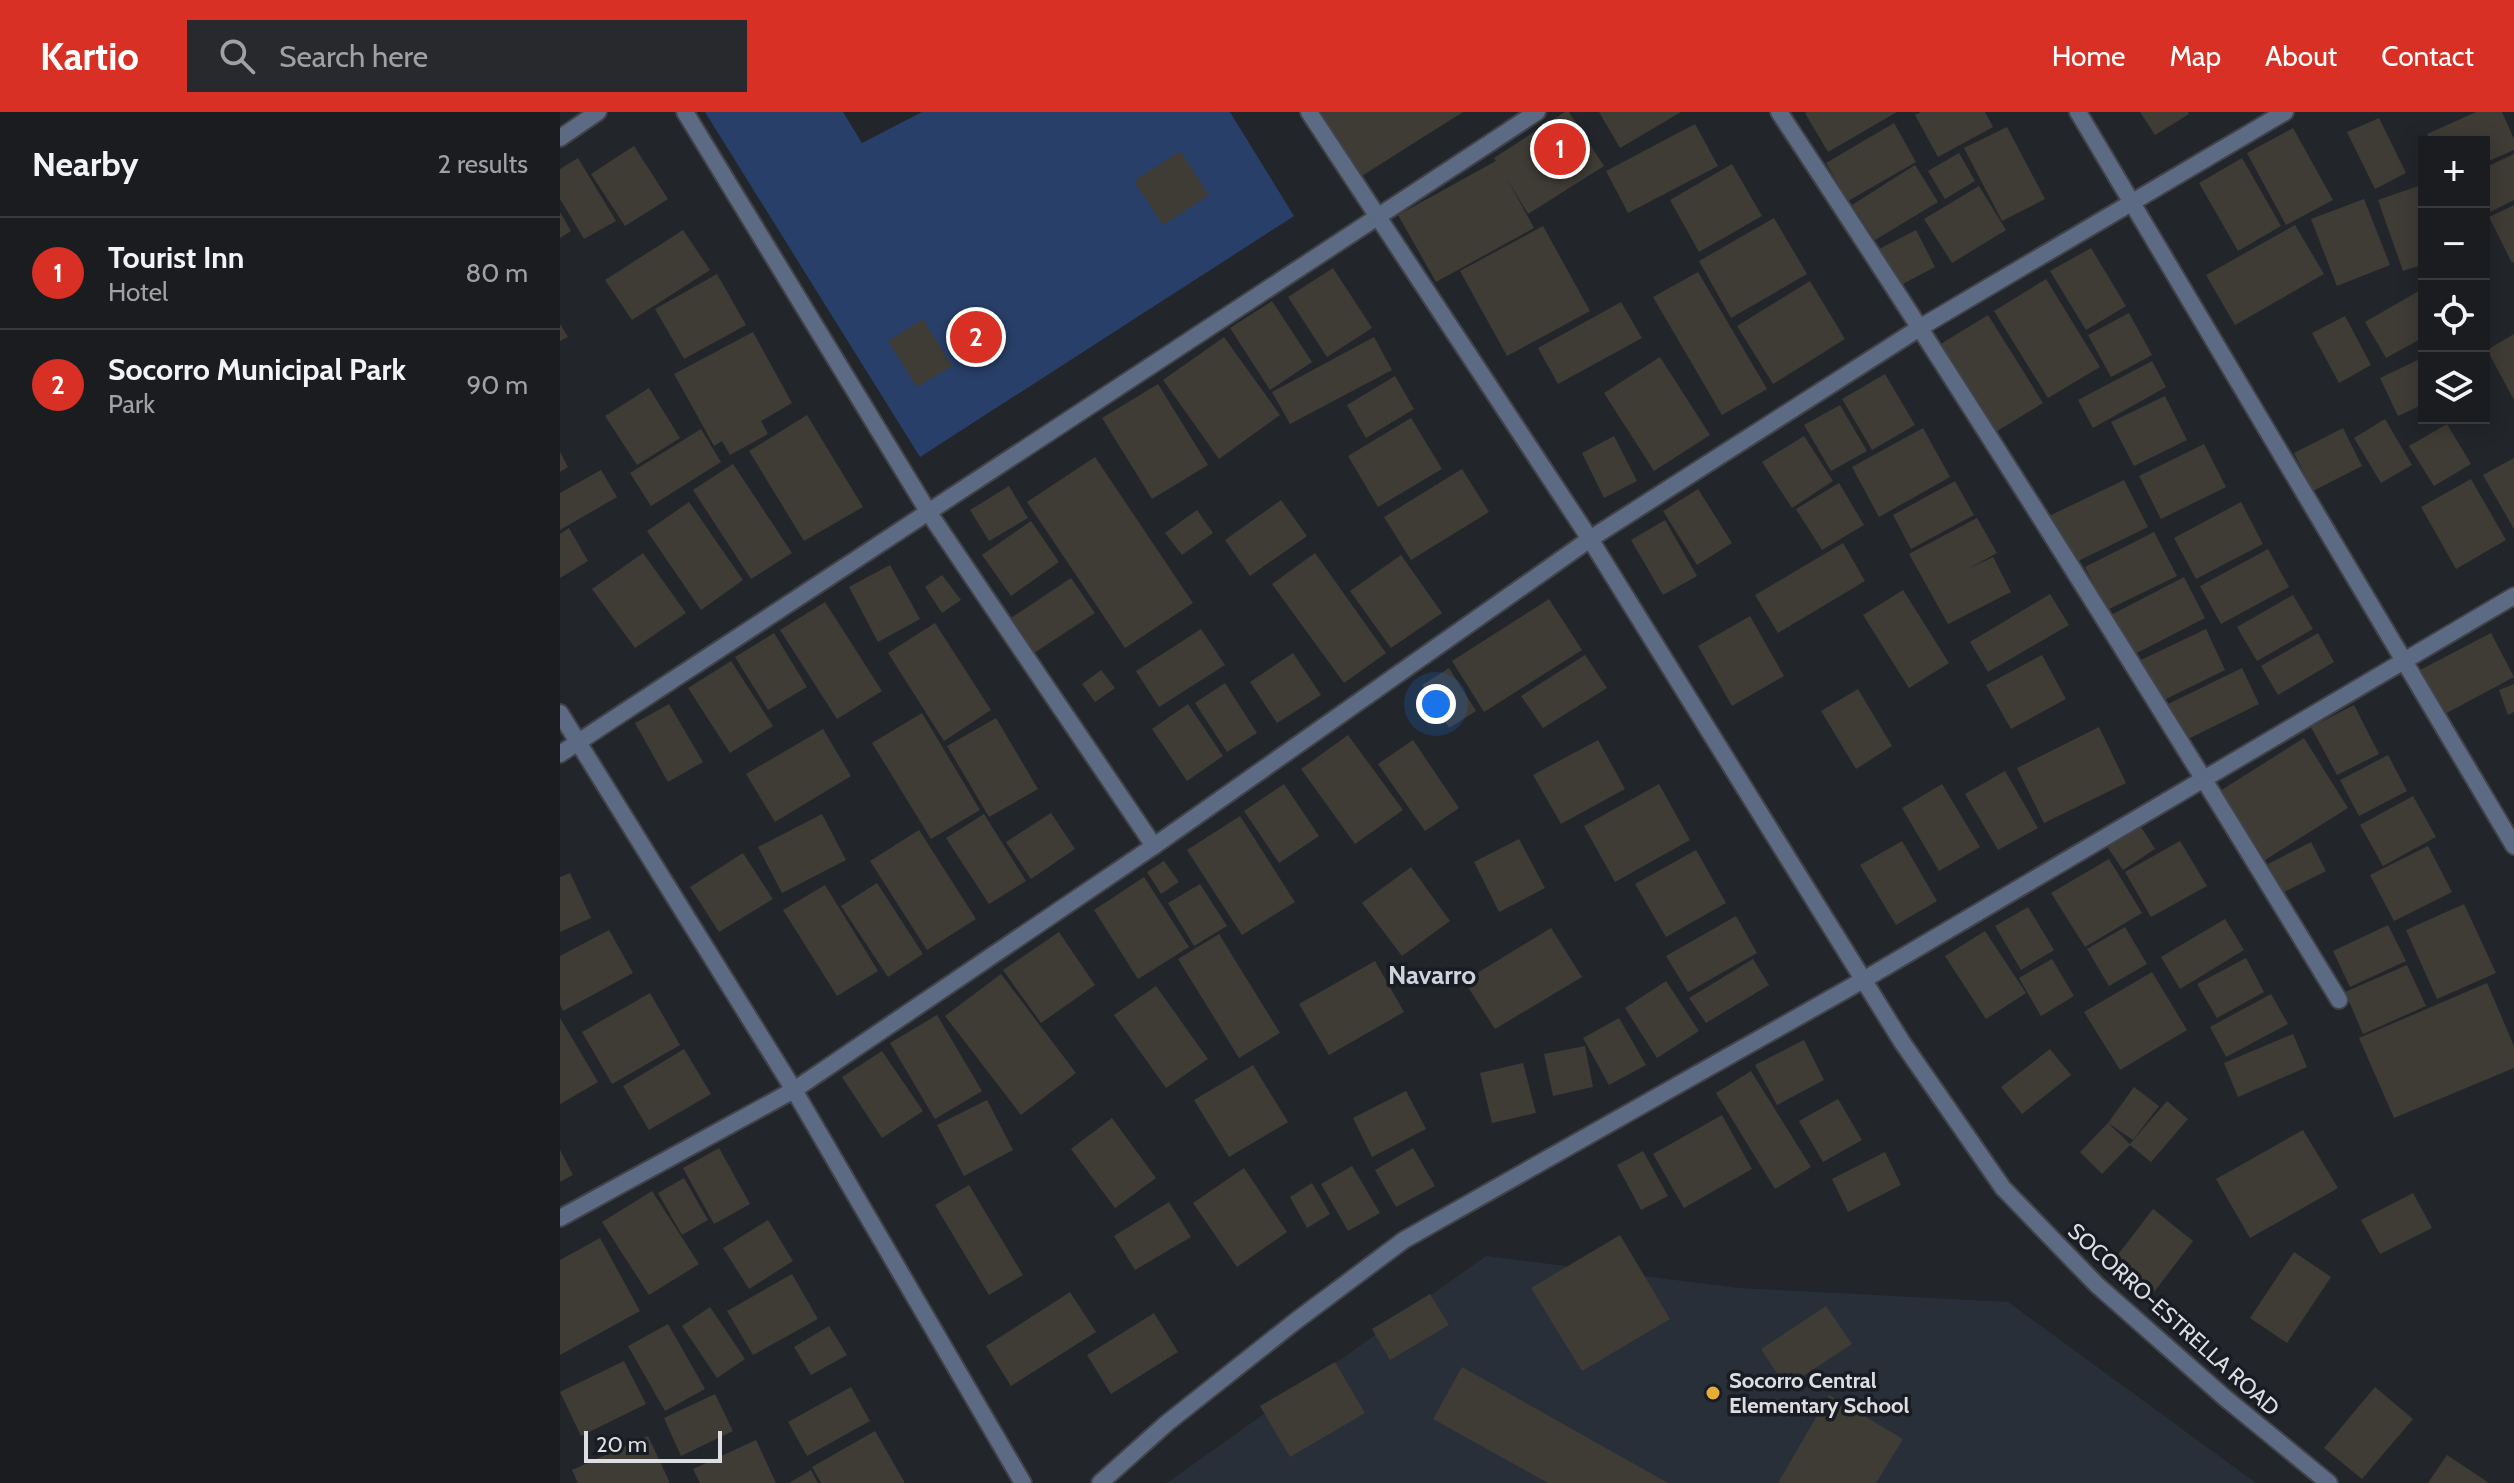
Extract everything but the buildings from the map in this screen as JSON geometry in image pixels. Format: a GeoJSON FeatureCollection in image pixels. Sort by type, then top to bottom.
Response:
{"type":"FeatureCollection","features":[{"type":"Feature","properties":{"kind":"street"},"geometry":{"type":"LineString","coordinates":[[560,138],[598,112]]}},
{"type":"Feature","properties":{"kind":"street"},"geometry":{"type":"LineString","coordinates":[[685,112],[929,513],[1154,846]]}},
{"type":"Feature","properties":{"kind":"street","name":"SOCORRO-ESTRELLA ROAD"},"geometry":{"type":"LineString","coordinates":[[1309,112],[1590,539],[1917,1065],[2003,1188],[2097,1285],[2224,1397],[2329,1483]]}},
{"type":"Feature","properties":{"kind":"street"},"geometry":{"type":"LineString","coordinates":[[560,754],[1537,112]]}},
{"type":"Feature","properties":{"kind":"street"},"geometry":{"type":"LineString","coordinates":[[1779,112],[1921,327],[2204,778],[2339,1000]]}},
{"type":"Feature","properties":{"kind":"street"},"geometry":{"type":"LineString","coordinates":[[2078,112],[2514,846]]}},
{"type":"Feature","properties":{"kind":"street"},"geometry":{"type":"LineString","coordinates":[[560,1218],[794,1090],[1154,846],[1590,539],[1921,327],[2285,112]]}},
{"type":"Feature","properties":{"kind":"street"},"geometry":{"type":"LineString","coordinates":[[1100,1483],[1190,1405],[1404,1240],[1865,979],[2514,596]]}},
{"type":"Feature","properties":{"kind":"street"},"geometry":{"type":"LineString","coordinates":[[560,713],[794,1090],[1023,1483]]}},
{"type":"Feature","properties":{"kind":"shaded area"},"geometry":{"type":"Polygon","coordinates":[[[705,112],[843,112],[862,143],[922,112],[1230,112],[1294,216],[920,457],[705,112]]]}},
{"type":"Feature","properties":{"kind":"shaded area","name":"Socorro Central Elementary School"},"geometry":{"type":"Polygon","coordinates":[[[1486,1256],[1738,1288],[2008,1302],[2256,1483],[1167,1483],[1486,1256]]]}},
{"type":"Feature","properties":{"kind":"place","name":"Tourist Inn"},"geometry":{"type":"Point","coordinates":[1560,149]}},
{"type":"Feature","properties":{"kind":"place","name":"Socorro Municipal Park"},"geometry":{"type":"Point","coordinates":[976,337]}},
{"type":"Feature","properties":{"kind":"place","name":"Socorro Central Elementary School"},"geometry":{"type":"Point","coordinates":[1713,1393]}},
{"type":"Feature","properties":{"kind":"district","name":"Navarro"},"geometry":{"type":"Point","coordinates":[1432,975]}}]}
